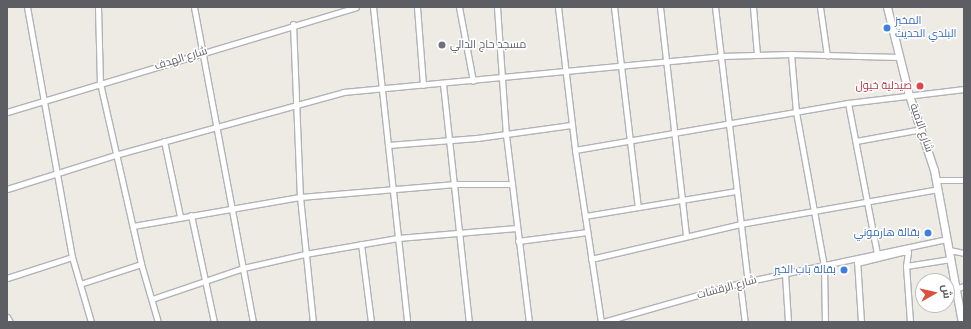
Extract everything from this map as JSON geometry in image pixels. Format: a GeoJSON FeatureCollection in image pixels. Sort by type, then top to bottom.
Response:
{"type":"FeatureCollection","features":[{"type":"Feature","properties":{"kind":"street"},"geometry":{"type":"LineString","coordinates":[[27,7],[72,257],[92,322]]}},
{"type":"Feature","properties":{"kind":"street"},"geometry":{"type":"LineString","coordinates":[[98,7],[100,83],[141,264],[158,322]]}},
{"type":"Feature","properties":{"kind":"street"},"geometry":{"type":"LineString","coordinates":[[194,7],[253,322]]}},
{"type":"Feature","properties":{"kind":"street","name":"شارع الهدف"},"geometry":{"type":"LineString","coordinates":[[7,112],[293,24],[356,7]]}},
{"type":"Feature","properties":{"kind":"street"},"geometry":{"type":"LineString","coordinates":[[373,7],[388,145],[391,189],[407,322]]}},
{"type":"Feature","properties":{"kind":"street"},"geometry":{"type":"LineString","coordinates":[[417,7],[423,85]]}},
{"type":"Feature","properties":{"kind":"street"},"geometry":{"type":"LineString","coordinates":[[459,7],[473,81]]}},
{"type":"Feature","properties":{"kind":"street"},"geometry":{"type":"LineString","coordinates":[[497,7],[500,79],[518,241],[529,322]]}},
{"type":"Feature","properties":{"kind":"street"},"geometry":{"type":"LineString","coordinates":[[558,7],[575,150],[591,259],[605,322]]}},
{"type":"Feature","properties":{"kind":"street"},"geometry":{"type":"LineString","coordinates":[[614,7],[638,207]]}},
{"type":"Feature","properties":{"kind":"street"},"geometry":{"type":"LineString","coordinates":[[660,7],[683,198],[686,235]]}},
{"type":"Feature","properties":{"kind":"street"},"geometry":{"type":"LineString","coordinates":[[715,7],[748,282]]}},
{"type":"Feature","properties":{"kind":"street"},"geometry":{"type":"LineString","coordinates":[[753,7],[757,55]]}},
{"type":"Feature","properties":{"kind":"street"},"geometry":{"type":"LineString","coordinates":[[820,7],[827,56]]}},
{"type":"Feature","properties":{"kind":"street","name":"شارع الامية"},"geometry":{"type":"LineString","coordinates":[[887,7],[909,94],[922,128],[936,180],[952,273]]}},
{"type":"Feature","properties":{"kind":"street"},"geometry":{"type":"LineString","coordinates":[[293,24],[295,104],[300,197],[313,322]]}},
{"type":"Feature","properties":{"kind":"street"},"geometry":{"type":"LineString","coordinates":[[791,54],[796,112],[824,266],[826,322]]}},
{"type":"Feature","properties":{"kind":"street"},"geometry":{"type":"LineString","coordinates":[[7,189],[115,154],[343,92],[500,79],[720,56],[791,54],[899,57]]}},
{"type":"Feature","properties":{"kind":"street"},"geometry":{"type":"LineString","coordinates":[[443,84],[456,184],[469,322]]}},
{"type":"Feature","properties":{"kind":"street"},"geometry":{"type":"LineString","coordinates":[[575,150],[848,103],[909,94],[964,89]]}},
{"type":"Feature","properties":{"kind":"street"},"geometry":{"type":"LineString","coordinates":[[848,103],[877,253]]}},
{"type":"Feature","properties":{"kind":"street"},"geometry":{"type":"LineString","coordinates":[[388,145],[506,135],[572,125]]}},
{"type":"Feature","properties":{"kind":"street"},"geometry":{"type":"LineString","coordinates":[[856,141],[922,128]]}},
{"type":"Feature","properties":{"kind":"street"},"geometry":{"type":"LineString","coordinates":[[164,141],[180,216]]}},
{"type":"Feature","properties":{"kind":"street"},"geometry":{"type":"LineString","coordinates":[[936,180],[964,180]]}},
{"type":"Feature","properties":{"kind":"street"},"geometry":{"type":"LineString","coordinates":[[133,226],[191,214],[300,197],[456,184],[512,184]]}},
{"type":"Feature","properties":{"kind":"street"},"geometry":{"type":"LineString","coordinates":[[591,259],[686,235],[740,224],[938,189]]}},
{"type":"Feature","properties":{"kind":"street"},"geometry":{"type":"LineString","coordinates":[[585,216],[683,198],[736,191]]}},
{"type":"Feature","properties":{"kind":"street"},"geometry":{"type":"LineString","coordinates":[[191,214],[214,322]]}},
{"type":"Feature","properties":{"kind":"street"},"geometry":{"type":"LineString","coordinates":[[152,299],[204,280],[243,268],[305,254],[398,238],[517,228]]}},
{"type":"Feature","properties":{"kind":"street"},"geometry":{"type":"LineString","coordinates":[[518,241],[587,232]]}},
{"type":"Feature","properties":{"kind":"street","name":"شارع الرقشات"},"geometry":{"type":"LineString","coordinates":[[605,322],[740,283],[857,260],[877,253],[947,238]]}},
{"type":"Feature","properties":{"kind":"street"},"geometry":{"type":"LineString","coordinates":[[361,244],[371,322]]}},
{"type":"Feature","properties":{"kind":"street"},"geometry":{"type":"LineString","coordinates":[[949,250],[964,253]]}},
{"type":"Feature","properties":{"kind":"street"},"geometry":{"type":"LineString","coordinates":[[861,322],[857,260],[908,252],[906,266],[910,322]]}},
{"type":"Feature","properties":{"kind":"street"},"geometry":{"type":"LineString","coordinates":[[7,278],[72,257]]}},
{"type":"Feature","properties":{"kind":"street"},"geometry":{"type":"LineString","coordinates":[[906,266],[950,259]]}},
{"type":"Feature","properties":{"kind":"street"},"geometry":{"type":"LineString","coordinates":[[80,284],[141,264]]}},
{"type":"Feature","properties":{"kind":"street"},"geometry":{"type":"LineString","coordinates":[[785,274],[788,322]]}},
{"type":"Feature","properties":{"kind":"street"},"geometry":{"type":"LineString","coordinates":[[740,283],[745,322]]}},
{"type":"Feature","properties":{"kind":"street"},"geometry":{"type":"LineString","coordinates":[[955,289],[964,286]]}},
{"type":"Feature","properties":{"kind":"street","name":"شارع الامية"},"geometry":{"type":"LineString","coordinates":[[955,289],[962,322]]}},
{"type":"Feature","properties":{"kind":"street"},"geometry":{"type":"LineString","coordinates":[[7,316],[10,322]]}},
{"type":"Feature","properties":{"kind":"place","name":"المخبز البلدي الحديث"},"geometry":{"type":"Point","coordinates":[887,28]}},
{"type":"Feature","properties":{"kind":"place","name":"مسجد حاج الدالي"},"geometry":{"type":"Point","coordinates":[442,45]}},
{"type":"Feature","properties":{"kind":"place","name":"صيدلية خيول"},"geometry":{"type":"Point","coordinates":[920,86]}},
{"type":"Feature","properties":{"kind":"place","name":"بقالة هارموني"},"geometry":{"type":"Point","coordinates":[928,233]}},
{"type":"Feature","properties":{"kind":"place","name":"بقالة باب الخير"},"geometry":{"type":"Point","coordinates":[844,270]}}]}
